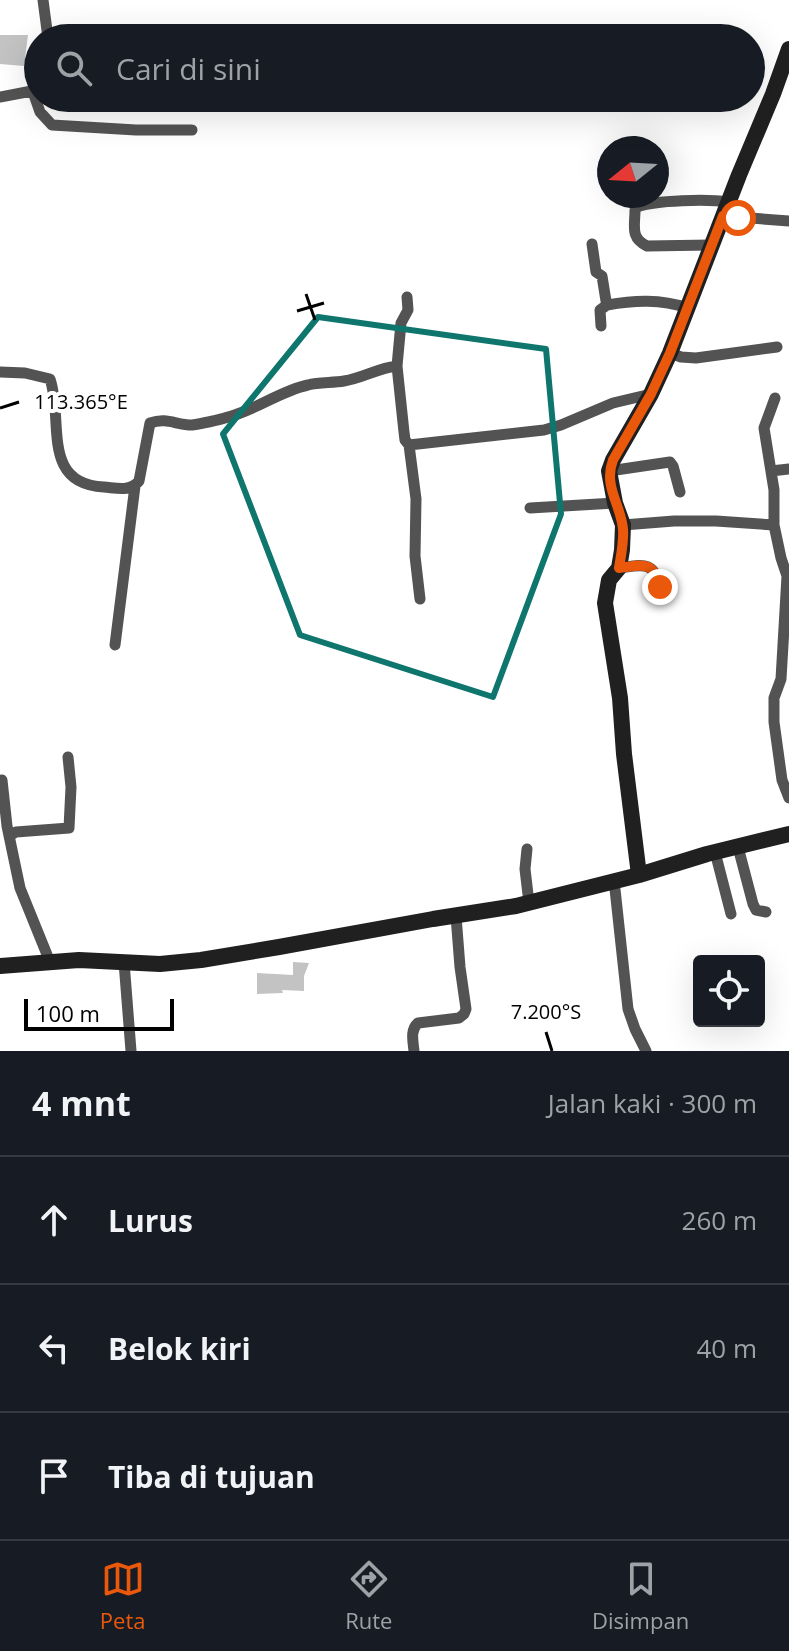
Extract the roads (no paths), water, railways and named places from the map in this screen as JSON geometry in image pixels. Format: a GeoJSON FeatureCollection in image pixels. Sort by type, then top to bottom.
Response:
{"type":"FeatureCollection","features":[{"type":"Feature","properties":{"kind":"street"},"geometry":{"type":"LineString","coordinates":[[43,0],[46,24]]}},
{"type":"Feature","properties":{"kind":"street"},"geometry":{"type":"LineString","coordinates":[[639,875],[620,698],[605,603],[609,580],[619,568],[623,525],[609,471],[670,353],[789,49]]}},
{"type":"Feature","properties":{"kind":"street"},"geometry":{"type":"LineString","coordinates":[[0,97],[24,93]]}},
{"type":"Feature","properties":{"kind":"street"},"geometry":{"type":"LineString","coordinates":[[40,112],[52,125],[149,131],[192,130]]}},
{"type":"Feature","properties":{"kind":"street"},"geometry":{"type":"LineString","coordinates":[[711,245],[647,246],[637,239],[635,233],[635,210],[647,204],[709,200],[726,209],[789,221]]}},
{"type":"Feature","properties":{"kind":"street"},"geometry":{"type":"LineString","coordinates":[[592,244],[596,272],[602,276],[607,305]]}},
{"type":"Feature","properties":{"kind":"street"},"geometry":{"type":"LineString","coordinates":[[407,297],[408,310],[401,323],[397,366],[405,440],[409,445],[416,499],[415,556],[420,599]]}},
{"type":"Feature","properties":{"kind":"street"},"geometry":{"type":"LineString","coordinates":[[601,326],[600,310],[607,305],[644,300],[688,308]]}},
{"type":"Feature","properties":{"kind":"street"},"geometry":{"type":"LineString","coordinates":[[670,353],[696,358],[777,347]]}},
{"type":"Feature","properties":{"kind":"street"},"geometry":{"type":"LineString","coordinates":[[115,645],[135,486],[139,481],[150,423],[170,420],[187,425],[225,418],[308,385],[346,381],[385,367],[397,366]]}},
{"type":"Feature","properties":{"kind":"street"},"geometry":{"type":"LineString","coordinates":[[0,372],[25,373],[50,379],[60,456],[71,477],[97,487],[135,486]]}},
{"type":"Feature","properties":{"kind":"street"},"geometry":{"type":"LineString","coordinates":[[409,445],[544,430],[613,403],[651,394]]}},
{"type":"Feature","properties":{"kind":"street"},"geometry":{"type":"LineString","coordinates":[[775,398],[764,428],[765,446],[774,490],[774,525],[787,576],[781,679],[774,698],[774,722],[782,780],[789,798]]}},
{"type":"Feature","properties":{"kind":"street"},"geometry":{"type":"LineString","coordinates":[[609,471],[670,462],[680,492]]}},
{"type":"Feature","properties":{"kind":"street"},"geometry":{"type":"LineString","coordinates":[[771,471],[789,469]]}},
{"type":"Feature","properties":{"kind":"street"},"geometry":{"type":"LineString","coordinates":[[530,508],[615,503]]}},
{"type":"Feature","properties":{"kind":"street"},"geometry":{"type":"LineString","coordinates":[[623,525],[716,521],[774,525]]}},
{"type":"Feature","properties":{"kind":"street"},"geometry":{"type":"LineString","coordinates":[[619,568],[650,567],[657,574],[660,587]]}},
{"type":"Feature","properties":{"kind":"street"},"geometry":{"type":"LineString","coordinates":[[9,836],[16,832],[69,828],[71,787],[68,757]]}},
{"type":"Feature","properties":{"kind":"street"},"geometry":{"type":"LineString","coordinates":[[2,780],[3,801],[20,888],[50,962]]}},
{"type":"Feature","properties":{"kind":"street"},"geometry":{"type":"LineString","coordinates":[[0,966],[79,960],[160,964],[201,960],[529,903],[789,834]]}},
{"type":"Feature","properties":{"kind":"street"},"geometry":{"type":"LineString","coordinates":[[738,847],[756,910],[766,912]]}},
{"type":"Feature","properties":{"kind":"street"},"geometry":{"type":"LineString","coordinates":[[527,849],[525,869],[529,903]]}},
{"type":"Feature","properties":{"kind":"street"},"geometry":{"type":"LineString","coordinates":[[715,852],[731,914]]}},
{"type":"Feature","properties":{"kind":"street"},"geometry":{"type":"LineString","coordinates":[[614,880],[628,1009],[646,1051]]}},
{"type":"Feature","properties":{"kind":"street"},"geometry":{"type":"LineString","coordinates":[[414,1051],[412,1032],[418,1023],[459,1018],[464,1014],[456,916]]}},
{"type":"Feature","properties":{"kind":"street"},"geometry":{"type":"LineString","coordinates":[[124,962],[131,1051]]}}]}
